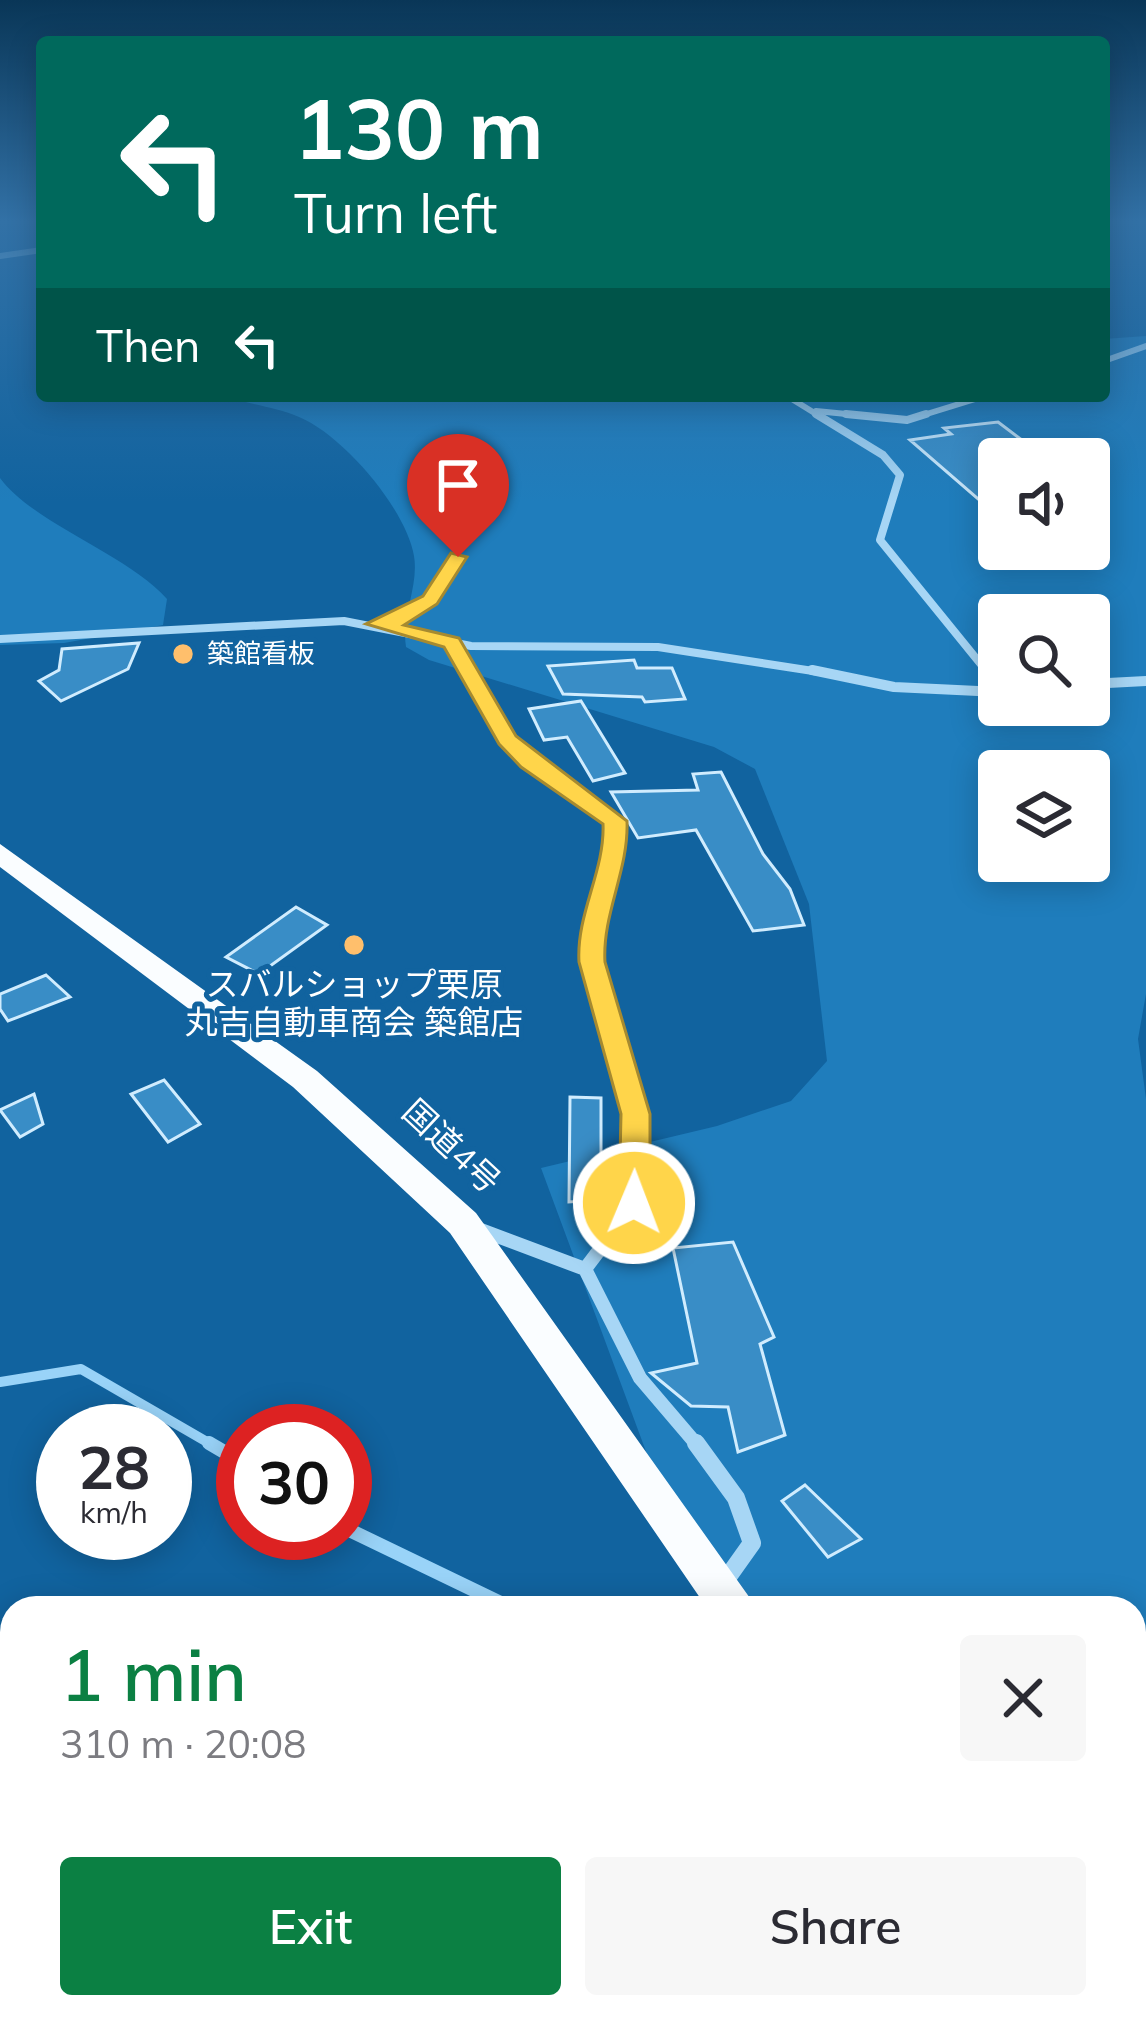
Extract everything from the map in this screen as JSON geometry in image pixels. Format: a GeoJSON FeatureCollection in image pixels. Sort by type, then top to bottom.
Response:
{"type":"FeatureCollection","features":[{"type":"Feature","properties":{"kind":"highway","name":"国道4号"},"geometry":{"type":"LineString","coordinates":[[0,853],[305,1079],[463,1223],[726,1596]]}},
{"type":"Feature","properties":{"kind":"street"},"geometry":{"type":"LineString","coordinates":[[1110,359],[1146,346]]}},
{"type":"Feature","properties":{"kind":"street"},"geometry":{"type":"LineString","coordinates":[[796,402],[883,455],[900,475],[880,540],[978,663]]}},
{"type":"Feature","properties":{"kind":"street"},"geometry":{"type":"LineString","coordinates":[[808,410],[908,420],[966,402]]}},
{"type":"Feature","properties":{"kind":"street"},"geometry":{"type":"LineString","coordinates":[[0,639],[344,621],[507,648],[658,647],[754,658],[894,687],[978,689]]}},
{"type":"Feature","properties":{"kind":"street"},"geometry":{"type":"LineString","coordinates":[[452,642],[507,740],[529,762],[615,821],[616,845],[591,939],[592,962],[635,1114],[634,1203],[585,1269]]}},
{"type":"Feature","properties":{"kind":"street"},"geometry":{"type":"LineString","coordinates":[[1110,683],[1146,681]]}},
{"type":"Feature","properties":{"kind":"street"},"geometry":{"type":"LineString","coordinates":[[463,1223],[585,1269],[648,1389],[723,1470],[746,1517],[752,1543],[728,1596]]}},
{"type":"Feature","properties":{"kind":"lane"},"geometry":{"type":"LineString","coordinates":[[376,624],[397,621],[430,600],[458,557]]}},
{"type":"Feature","properties":{"kind":"shaded area"},"geometry":{"type":"Polygon","coordinates":[[[1146,336],[1146,994],[1138,1039],[1146,1099],[1146,1596],[700,1596],[541,1168],[717,1126],[791,1101],[827,1061],[809,904],[755,769],[714,747],[429,660],[406,647],[414,579],[409,537],[370,476],[316,426],[248,402],[1110,402],[1110,339],[1146,336]]]}},
{"type":"Feature","properties":{"kind":"shaded area"},"geometry":{"type":"Polygon","coordinates":[[[0,478],[35,510],[150,583],[167,599],[163,625],[64,643],[0,645],[0,478]]]}},
{"type":"Feature","properties":{"kind":"building"},"geometry":{"type":"Polygon","coordinates":[[[998,422],[1019,438],[978,438],[978,499],[910,440],[951,434],[944,428],[998,422]]]}},
{"type":"Feature","properties":{"kind":"building"},"geometry":{"type":"Polygon","coordinates":[[[139,643],[128,669],[61,701],[39,681],[59,670],[62,649],[139,643]]]}},
{"type":"Feature","properties":{"kind":"building"},"geometry":{"type":"Polygon","coordinates":[[[634,660],[637,668],[672,668],[685,699],[645,702],[642,697],[563,694],[548,666],[634,660]]]}},
{"type":"Feature","properties":{"kind":"building"},"geometry":{"type":"Polygon","coordinates":[[[581,701],[625,773],[593,781],[567,737],[544,740],[529,709],[581,701]]]}},
{"type":"Feature","properties":{"kind":"building"},"geometry":{"type":"Polygon","coordinates":[[[721,772],[763,854],[790,889],[804,925],[753,931],[696,830],[638,838],[611,792],[698,790],[693,774],[721,772]]]}},
{"type":"Feature","properties":{"kind":"building"},"geometry":{"type":"Polygon","coordinates":[[[296,907],[327,925],[259,974],[226,957],[296,907]]]}},
{"type":"Feature","properties":{"kind":"building"},"geometry":{"type":"Polygon","coordinates":[[[46,975],[70,997],[8,1021],[0,1009],[0,994],[46,975]]]}},
{"type":"Feature","properties":{"kind":"building"},"geometry":{"type":"Polygon","coordinates":[[[164,1080],[200,1124],[168,1142],[131,1094],[164,1080]]]}},
{"type":"Feature","properties":{"kind":"building"},"geometry":{"type":"Polygon","coordinates":[[[34,1094],[43,1124],[20,1137],[0,1110],[34,1094]]]}},
{"type":"Feature","properties":{"kind":"building"},"geometry":{"type":"Polygon","coordinates":[[[570,1097],[601,1098],[601,1200],[569,1202],[570,1097]]]}},
{"type":"Feature","properties":{"kind":"building"},"geometry":{"type":"Polygon","coordinates":[[[733,1242],[774,1337],[760,1344],[785,1435],[738,1452],[728,1407],[691,1406],[651,1373],[697,1363],[673,1248],[733,1242]]]}},
{"type":"Feature","properties":{"kind":"building"},"geometry":{"type":"Polygon","coordinates":[[[805,1485],[861,1539],[828,1557],[782,1501],[805,1485]]]}},
{"type":"Feature","properties":{"kind":"waterway"},"geometry":{"type":"LineString","coordinates":[[0,1382],[81,1369],[214,1446]]}},
{"type":"Feature","properties":{"kind":"waterway"},"geometry":{"type":"LineString","coordinates":[[209,1443],[216,1447]]}},
{"type":"Feature","properties":{"kind":"waterway"},"geometry":{"type":"LineString","coordinates":[[372,1541],[486,1596]]}},
{"type":"Feature","properties":{"kind":"place","name":"築館看板"},"geometry":{"type":"Point","coordinates":[183,654]}},
{"type":"Feature","properties":{"kind":"place","name":"スバルショップ栗原 丸吉自動車商会 築館店"},"geometry":{"type":"Point","coordinates":[354,945]}},
{"type":"Feature","properties":{"kind":"route"},"geometry":{"type":"LineString","coordinates":[[458,557],[430,600],[397,621],[376,624],[415,637],[452,642],[507,740],[529,762],[615,821],[616,845],[591,939],[592,962],[617,1036],[635,1114],[634,1203]]}}]}
